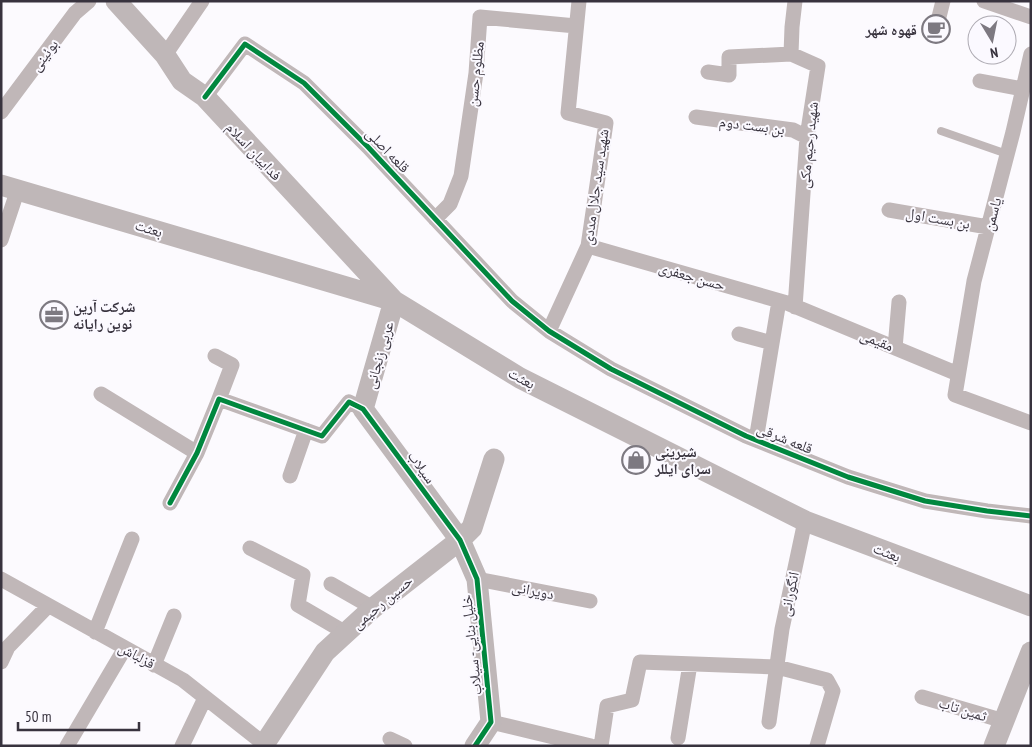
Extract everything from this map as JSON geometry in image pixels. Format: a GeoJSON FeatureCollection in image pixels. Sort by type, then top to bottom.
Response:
{"type":"FeatureCollection","features":[{"type":"Feature","properties":{"kind":"main road","name":"فداییان اسلام"},"geometry":{"type":"LineString","coordinates":[[116,1],[166,55],[182,81],[205,97],[394,301]]}},
{"type":"Feature","properties":{"kind":"main road","name":"بعثت"},"geometry":{"type":"LineString","coordinates":[[10,187],[394,301],[520,378],[805,521],[1031,606]]}},
{"type":"Feature","properties":{"kind":"main road","name":"عربی زنجانی"},"geometry":{"type":"LineString","coordinates":[[363,409],[394,301]]}},
{"type":"Feature","properties":{"kind":"main road","name":"سیلاب"},"geometry":{"type":"LineString","coordinates":[[363,409],[460,540]]}},
{"type":"Feature","properties":{"kind":"main road","name":"حسین رحیمی"},"geometry":{"type":"LineString","coordinates":[[264,745],[325,652],[373,608],[460,540],[472,528],[494,459]]}},
{"type":"Feature","properties":{"kind":"main road","name":"خلیل بنایی- سیلاب"},"geometry":{"type":"LineString","coordinates":[[460,540],[477,579],[491,722]]}},
{"type":"Feature","properties":{"kind":"main road"},"geometry":{"type":"LineString","coordinates":[[994,746],[1031,652]]}},
{"type":"Feature","properties":{"kind":"main road"},"geometry":{"type":"LineString","coordinates":[[475,746],[491,722]]}},
{"type":"Feature","properties":{"kind":"street","name":"بوئینی"},"geometry":{"type":"LineString","coordinates":[[1,112],[75,13],[89,1]]}},
{"type":"Feature","properties":{"kind":"street"},"geometry":{"type":"LineString","coordinates":[[166,55],[202,1]]}},
{"type":"Feature","properties":{"kind":"street","name":"شهید سید جلال مددی"},"geometry":{"type":"LineString","coordinates":[[549,331],[588,246],[606,123],[568,113],[579,1]]}},
{"type":"Feature","properties":{"kind":"street"},"geometry":{"type":"LineString","coordinates":[[708,72],[729,76],[729,57],[791,54],[795,1]]}},
{"type":"Feature","properties":{"kind":"street"},"geometry":{"type":"LineString","coordinates":[[936,29],[943,1]]}},
{"type":"Feature","properties":{"kind":"street"},"geometry":{"type":"LineString","coordinates":[[984,1],[1031,17]]}},
{"type":"Feature","properties":{"kind":"street","name":"مظلوم حسن"},"geometry":{"type":"LineString","coordinates":[[435,219],[450,204],[461,176],[476,73],[480,17],[576,26]]}},
{"type":"Feature","properties":{"kind":"street","name":"قلعه اصلی"},"geometry":{"type":"LineString","coordinates":[[205,97],[245,44],[304,83],[368,147],[512,301],[549,331]]}},
{"type":"Feature","properties":{"kind":"street","name":"شهید رحیم مکی"},"geometry":{"type":"LineString","coordinates":[[791,54],[818,66],[807,137],[795,306]]}},
{"type":"Feature","properties":{"kind":"street","name":"یاسمن"},"geometry":{"type":"LineString","coordinates":[[1031,54],[974,281],[955,395],[1031,423]]}},
{"type":"Feature","properties":{"kind":"street"},"geometry":{"type":"LineString","coordinates":[[980,81],[1023,89]]}},
{"type":"Feature","properties":{"kind":"street","name":"بن بست دوم"},"geometry":{"type":"LineString","coordinates":[[696,118],[793,130],[807,137]]}},
{"type":"Feature","properties":{"kind":"street"},"geometry":{"type":"LineString","coordinates":[[1,240],[10,187]]}},
{"type":"Feature","properties":{"kind":"street","name":"بن بست اول"},"geometry":{"type":"LineString","coordinates":[[888,210],[988,227]]}},
{"type":"Feature","properties":{"kind":"street","name":"حسن جعفری"},"geometry":{"type":"LineString","coordinates":[[588,246],[795,306]]}},
{"type":"Feature","properties":{"kind":"street"},"geometry":{"type":"LineString","coordinates":[[756,440],[779,301]]}},
{"type":"Feature","properties":{"kind":"street"},"geometry":{"type":"LineString","coordinates":[[895,348],[899,302]]}},
{"type":"Feature","properties":{"kind":"street","name":"مقیمی"},"geometry":{"type":"LineString","coordinates":[[795,306],[958,374]]}},
{"type":"Feature","properties":{"kind":"street","name":"قلعه شرقی"},"geometry":{"type":"LineString","coordinates":[[549,331],[611,369],[746,436],[848,477],[925,502],[1031,516]]}},
{"type":"Feature","properties":{"kind":"street"},"geometry":{"type":"LineString","coordinates":[[739,334],[772,343]]}},
{"type":"Feature","properties":{"kind":"street"},"geometry":{"type":"LineString","coordinates":[[170,503],[197,453],[232,365],[215,356]]}},
{"type":"Feature","properties":{"kind":"street"},"geometry":{"type":"LineString","coordinates":[[100,394],[197,453]]}},
{"type":"Feature","properties":{"kind":"street"},"geometry":{"type":"LineString","coordinates":[[219,399],[322,436],[349,402],[363,409]]}},
{"type":"Feature","properties":{"kind":"street"},"geometry":{"type":"LineString","coordinates":[[290,476],[306,430]]}},
{"type":"Feature","properties":{"kind":"street","name":"انگورانی"},"geometry":{"type":"LineString","coordinates":[[769,722],[782,629],[805,521]]}},
{"type":"Feature","properties":{"kind":"street"},"geometry":{"type":"LineString","coordinates":[[95,632],[132,539]]}},
{"type":"Feature","properties":{"kind":"street"},"geometry":{"type":"LineString","coordinates":[[250,548],[303,575],[298,605],[346,633]]}},
{"type":"Feature","properties":{"kind":"street","name":"قزلباش"},"geometry":{"type":"LineString","coordinates":[[1,579],[183,680],[264,745]]}},
{"type":"Feature","properties":{"kind":"street","name":"دویرانی"},"geometry":{"type":"LineString","coordinates":[[477,579],[590,601]]}},
{"type":"Feature","properties":{"kind":"street"},"geometry":{"type":"LineString","coordinates":[[331,584],[373,608]]}},
{"type":"Feature","properties":{"kind":"street"},"geometry":{"type":"LineString","coordinates":[[1,662],[8,647],[48,606]]}},
{"type":"Feature","properties":{"kind":"street"},"geometry":{"type":"LineString","coordinates":[[154,665],[174,616]]}},
{"type":"Feature","properties":{"kind":"street"},"geometry":{"type":"LineString","coordinates":[[66,746],[125,648]]}},
{"type":"Feature","properties":{"kind":"street"},"geometry":{"type":"LineString","coordinates":[[600,746],[607,706],[632,700],[640,662],[776,667],[827,680],[833,691],[817,746]]}},
{"type":"Feature","properties":{"kind":"street"},"geometry":{"type":"LineString","coordinates":[[678,738],[690,664]]}},
{"type":"Feature","properties":{"kind":"street","name":"ثمین تاب"},"geometry":{"type":"LineString","coordinates":[[922,697],[1004,721]]}},
{"type":"Feature","properties":{"kind":"street"},"geometry":{"type":"LineString","coordinates":[[182,746],[205,698]]}},
{"type":"Feature","properties":{"kind":"street"},"geometry":{"type":"LineString","coordinates":[[491,722],[530,739],[591,746]]}},
{"type":"Feature","properties":{"kind":"street"},"geometry":{"type":"LineString","coordinates":[[390,739],[405,746]]}},
{"type":"Feature","properties":{"kind":"lane"},"geometry":{"type":"LineString","coordinates":[[941,131],[1007,154]]}},
{"type":"Feature","properties":{"kind":"cycle path"},"geometry":{"type":"LineString","coordinates":[[205,97],[245,44],[304,83],[368,147],[512,301],[549,331],[611,369],[746,436],[848,477],[925,501],[1031,516]]}},
{"type":"Feature","properties":{"kind":"cycle path"},"geometry":{"type":"LineString","coordinates":[[170,503],[197,453],[219,399],[322,436],[349,402],[363,409],[460,540],[477,579],[491,722],[475,746]]}},
{"type":"Feature","properties":{"kind":"place","name":"قهوه شهر"},"geometry":{"type":"Point","coordinates":[936,29]}},
{"type":"Feature","properties":{"kind":"place","name":"شرکت آرین نوین رایانه"},"geometry":{"type":"Point","coordinates":[54,315]}},
{"type":"Feature","properties":{"kind":"place","name":"شیرینی سرای ایللر"},"geometry":{"type":"Point","coordinates":[636,460]}}]}
